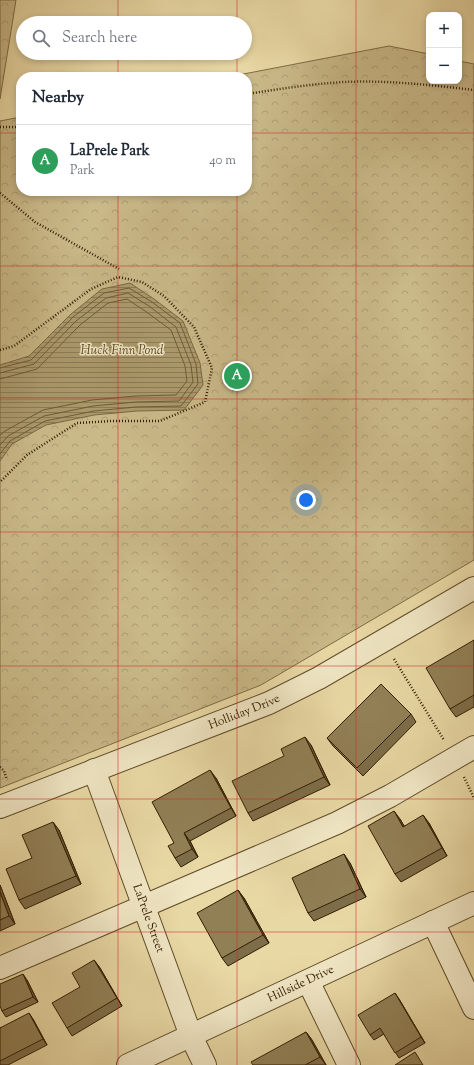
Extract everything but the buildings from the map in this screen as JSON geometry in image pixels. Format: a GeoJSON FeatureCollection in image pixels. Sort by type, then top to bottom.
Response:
{"type":"FeatureCollection","features":[{"type":"Feature","properties":{"kind":"street","name":"Holliday Drive"},"geometry":{"type":"LineString","coordinates":[[0,807],[269,703],[319,678],[474,588]]}},
{"type":"Feature","properties":{"kind":"street"},"geometry":{"type":"LineString","coordinates":[[0,968],[337,823],[390,796],[474,747]]}},
{"type":"Feature","properties":{"kind":"street","name":"LaPrele Street"},"geometry":{"type":"LineString","coordinates":[[94,770],[191,1036],[205,1065]]}},
{"type":"Feature","properties":{"kind":"street","name":"Hillside Drive"},"geometry":{"type":"LineString","coordinates":[[128,1065],[474,903]]}},
{"type":"Feature","properties":{"kind":"street"},"geometry":{"type":"LineString","coordinates":[[434,922],[474,1008]]}},
{"type":"Feature","properties":{"kind":"street"},"geometry":{"type":"LineString","coordinates":[[308,981],[349,1065]]}},
{"type":"Feature","properties":{"kind":"path"},"geometry":{"type":"LineString","coordinates":[[252,93],[303,85],[344,82],[390,82],[474,90]]}},
{"type":"Feature","properties":{"kind":"path"},"geometry":{"type":"LineString","coordinates":[[0,127],[16,127]]}},
{"type":"Feature","properties":{"kind":"path"},"geometry":{"type":"LineString","coordinates":[[0,194],[35,222],[119,269]]}},
{"type":"Feature","properties":{"kind":"path"},"geometry":{"type":"LineString","coordinates":[[0,350],[14,346],[91,289],[118,278],[142,282],[164,296],[194,327],[212,368],[205,402],[160,421],[77,423],[27,455],[0,482]]}},
{"type":"Feature","properties":{"kind":"path"},"geometry":{"type":"LineString","coordinates":[[383,641],[455,758],[474,798]]}},
{"type":"Feature","properties":{"kind":"green space"},"geometry":{"type":"Polygon","coordinates":[[[0,0],[16,0],[0,99],[0,0]]]}},
{"type":"Feature","properties":{"kind":"green space"},"geometry":{"type":"Polygon","coordinates":[[[389,46],[426,53],[426,84],[462,84],[462,62],[474,64],[474,560],[261,685],[0,788],[0,121],[16,118],[16,196],[252,196],[252,72],[389,46]]]}},
{"type":"Feature","properties":{"kind":"water","name":"Huck Finn Pond"},"geometry":{"type":"Polygon","coordinates":[[[130,283],[183,321],[200,363],[203,385],[184,410],[137,411],[94,415],[46,425],[12,444],[0,461],[0,365],[29,356],[71,314],[102,289],[130,283]]]}},
{"type":"Feature","properties":{"kind":"place","name":"LaPrele Park"},"geometry":{"type":"Point","coordinates":[237,376]}}]}
